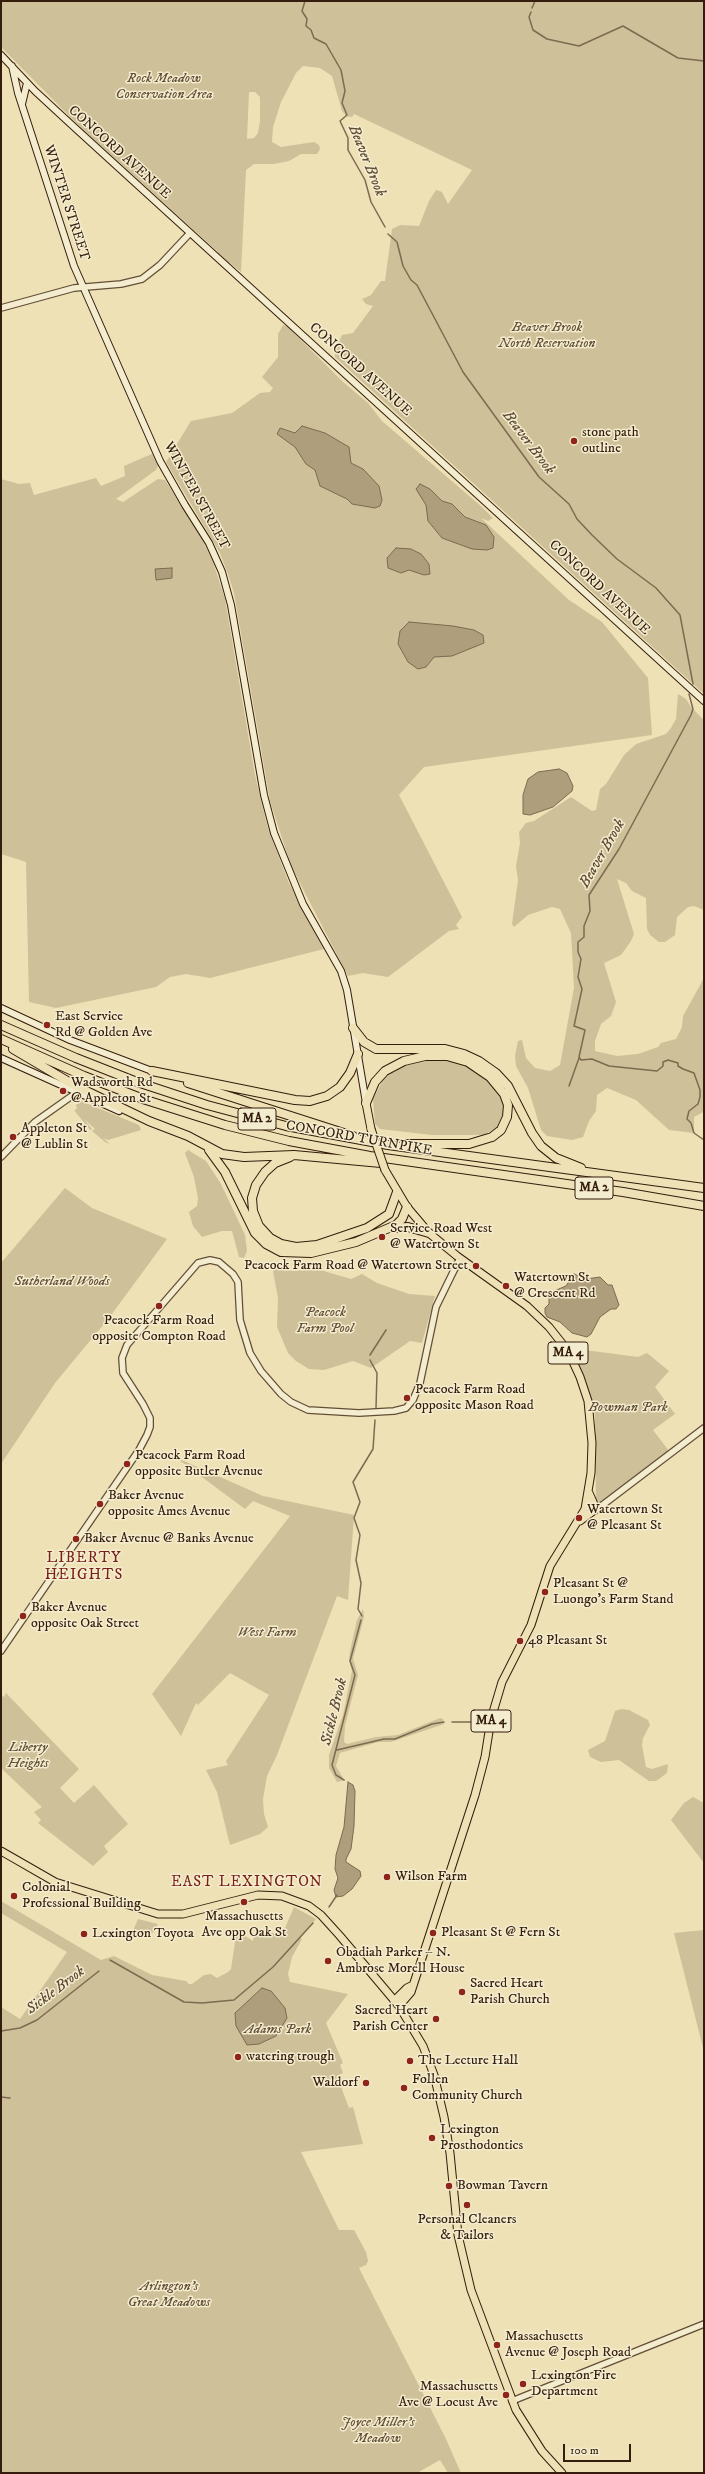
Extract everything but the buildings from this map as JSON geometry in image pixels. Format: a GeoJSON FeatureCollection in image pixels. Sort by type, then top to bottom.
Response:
{"type":"FeatureCollection","features":[{"type":"Feature","properties":{"kind":"highway","name":"CONCORD TURNPIKE"},"geometry":{"type":"LineString","coordinates":[[1,1025],[96,1067],[181,1097],[271,1122],[367,1142]]}},
{"type":"Feature","properties":{"kind":"highway"},"geometry":{"type":"LineString","coordinates":[[353,1028],[364,1042],[376,1049],[448,1050],[468,1055],[482,1063],[508,1086],[532,1133],[546,1150],[563,1162],[599,1174]]}},
{"type":"Feature","properties":{"kind":"highway"},"geometry":{"type":"LineString","coordinates":[[1,1040],[68,1082],[149,1121],[188,1136],[208,1147],[238,1157],[294,1155],[380,1163],[409,1162]]}},
{"type":"Feature","properties":{"kind":"highway","name":"CONCORD TURNPIKE"},"geometry":{"type":"LineString","coordinates":[[1,1040],[115,1089],[198,1117],[299,1143],[409,1162],[629,1193],[704,1206]]}},
{"type":"Feature","properties":{"kind":"highway"},"geometry":{"type":"LineString","coordinates":[[152,1071],[295,1100],[310,1101],[325,1097],[340,1087],[350,1073],[358,1054]]}},
{"type":"Feature","properties":{"kind":"highway"},"geometry":{"type":"LineString","coordinates":[[366,1103],[375,1082],[385,1071],[408,1059],[429,1056],[454,1058],[473,1065],[493,1079],[505,1095],[508,1109],[506,1121],[501,1130],[487,1140],[469,1144],[420,1142],[388,1145]]}},
{"type":"Feature","properties":{"kind":"highway"},"geometry":{"type":"LineString","coordinates":[[152,1071],[338,1130],[367,1142]]}},
{"type":"Feature","properties":{"kind":"highway","name":"MA 2"},"geometry":{"type":"LineString","coordinates":[[367,1142],[388,1145]]}},
{"type":"Feature","properties":{"kind":"highway","name":"CONCORD TURNPIKE"},"geometry":{"type":"LineString","coordinates":[[388,1145],[704,1188]]}},
{"type":"Feature","properties":{"kind":"highway"},"geometry":{"type":"LineString","coordinates":[[208,1147],[225,1172],[255,1233],[266,1244],[275,1249],[291,1254],[315,1253],[351,1244],[390,1228],[401,1221],[407,1207]]}},
{"type":"Feature","properties":{"kind":"highway"},"geometry":{"type":"LineString","coordinates":[[294,1155],[266,1170],[257,1182],[253,1195],[253,1211],[258,1224],[266,1235],[279,1243],[307,1247],[353,1234],[388,1216],[393,1208],[397,1192]]}},
{"type":"Feature","properties":{"kind":"highway"},"geometry":{"type":"LineString","coordinates":[[390,1228],[406,1227],[429,1233]]}},
{"type":"Feature","properties":{"kind":"main road","name":"CONCORD AVENUE"},"geometry":{"type":"LineString","coordinates":[[1,55],[38,94],[355,381],[704,701]]}},
{"type":"Feature","properties":{"kind":"main road","name":"WINTER STREET"},"geometry":{"type":"LineString","coordinates":[[12,66],[18,93],[23,102],[68,250],[83,287],[160,461],[209,543],[222,572],[231,605],[266,805],[282,856],[303,904],[338,964],[346,987],[366,1103]]}},
{"type":"Feature","properties":{"kind":"main road"},"geometry":{"type":"LineString","coordinates":[[18,93],[26,82]]}},
{"type":"Feature","properties":{"kind":"main road"},"geometry":{"type":"LineString","coordinates":[[23,102],[26,82]]}},
{"type":"Feature","properties":{"kind":"main road"},"geometry":{"type":"LineString","coordinates":[[23,102],[29,95],[38,94]]}},
{"type":"Feature","properties":{"kind":"main road"},"geometry":{"type":"LineString","coordinates":[[1,1008],[66,1038],[152,1071]]}},
{"type":"Feature","properties":{"kind":"main road"},"geometry":{"type":"LineString","coordinates":[[1,1058],[76,1093],[149,1121]]}},
{"type":"Feature","properties":{"kind":"main road","name":"MA 4"},"geometry":{"type":"LineString","coordinates":[[366,1103],[371,1129],[385,1170],[407,1207],[429,1233],[460,1258],[527,1306],[549,1327],[568,1351],[580,1377],[588,1401],[592,1443],[589,1492],[593,1506],[578,1522],[550,1566],[531,1625],[502,1682],[491,1719],[485,1757],[475,1794],[411,1986],[396,2004]]}},
{"type":"Feature","properties":{"kind":"main road"},"geometry":{"type":"LineString","coordinates":[[1,1852],[54,1882],[98,1898],[158,1914],[183,1914],[258,1895],[282,1896],[296,1900],[321,1915],[396,2004],[424,2046],[434,2075],[450,2147],[462,2257],[471,2290],[512,2401],[528,2431],[562,2473]]}},
{"type":"Feature","properties":{"kind":"street"},"geometry":{"type":"LineString","coordinates":[[1,308],[83,287],[121,284],[142,279],[160,265],[190,233]]}},
{"type":"Feature","properties":{"kind":"street"},"geometry":{"type":"LineString","coordinates":[[1,1157],[32,1125],[76,1093]]}},
{"type":"Feature","properties":{"kind":"street"},"geometry":{"type":"LineString","coordinates":[[1,1651],[139,1450],[150,1427],[150,1418],[143,1404],[123,1373],[122,1358],[127,1345],[198,1263],[210,1260],[218,1262],[233,1274],[238,1282],[240,1320],[248,1347],[261,1371],[281,1394],[291,1402],[308,1410],[359,1413],[394,1411],[406,1408],[413,1400],[420,1382],[436,1307],[460,1258]]}},
{"type":"Feature","properties":{"kind":"street"},"geometry":{"type":"LineString","coordinates":[[593,1506],[704,1428]]}},
{"type":"Feature","properties":{"kind":"street"},"geometry":{"type":"LineString","coordinates":[[512,2401],[704,2324]]}},
{"type":"Feature","properties":{"kind":"green space","name":"Beaver Brook North Reservation"},"geometry":{"type":"Polygon","coordinates":[[[1,1],[704,1],[704,694],[335,357],[335,351],[342,335],[353,333],[373,306],[366,304],[362,299],[371,295],[381,281],[385,281],[392,229],[400,225],[419,226],[429,201],[436,190],[442,192],[448,204],[472,170],[354,114],[352,117],[346,116],[342,111],[332,76],[320,68],[303,66],[296,73],[281,102],[273,127],[272,142],[281,147],[314,142],[319,145],[320,149],[317,154],[301,154],[289,161],[274,164],[254,164],[246,170],[241,272],[230,263],[223,266],[217,260],[218,252],[78,125],[1,47],[1,1]],[[249,92],[247,139],[254,138],[258,133],[260,121],[260,97],[255,92],[249,92]]]}},
{"type":"Feature","properties":{"kind":"green space"},"geometry":{"type":"Polygon","coordinates":[[[283,325],[287,326],[343,382],[368,403],[382,421],[482,507],[493,518],[488,521],[481,518],[569,600],[602,622],[648,678],[652,735],[424,767],[399,795],[462,917],[456,925],[459,929],[449,931],[388,977],[363,973],[348,976],[291,866],[270,801],[234,593],[220,553],[166,462],[191,421],[232,413],[260,393],[270,392],[273,388],[262,377],[278,357],[278,334],[283,325]]]}},
{"type":"Feature","properties":{"kind":"green space"},"geometry":{"type":"Polygon","coordinates":[[[154,453],[159,464],[156,470],[116,499],[123,502],[158,479],[165,480],[202,539],[213,562],[225,599],[255,775],[267,825],[288,881],[324,949],[210,978],[186,974],[170,977],[156,987],[56,1008],[29,1002],[26,862],[1,854],[1,479],[19,484],[30,483],[34,495],[96,478],[101,486],[125,476],[124,466],[154,453]]]}},
{"type":"Feature","properties":{"kind":"green space"},"geometry":{"type":"Polygon","coordinates":[[[678,694],[686,699],[691,707],[704,720],[704,910],[694,906],[688,907],[677,917],[675,935],[665,942],[659,942],[650,935],[647,929],[646,898],[632,891],[626,883],[617,879],[634,934],[621,955],[604,963],[616,1002],[611,1016],[601,1024],[595,1041],[595,1051],[617,1056],[638,1054],[658,1047],[661,1043],[676,1039],[682,1027],[683,1016],[704,978],[703,1112],[694,1117],[694,1133],[669,1130],[636,1100],[607,1088],[597,1095],[596,1111],[589,1121],[583,1137],[572,1140],[547,1136],[541,1130],[528,1088],[516,1066],[515,1056],[518,1041],[522,1040],[526,1058],[535,1068],[550,1071],[560,1065],[574,988],[571,933],[560,909],[552,907],[528,915],[514,927],[512,924],[518,880],[516,866],[520,843],[519,832],[526,823],[534,821],[571,797],[592,811],[596,810],[600,789],[606,784],[624,755],[636,744],[666,734],[671,728],[676,719],[678,694]]]}},
{"type":"Feature","properties":{"kind":"green space"},"geometry":{"type":"Polygon","coordinates":[[[441,1058],[475,1069],[499,1092],[503,1102],[504,1112],[497,1127],[484,1135],[432,1135],[380,1129],[375,1124],[373,1099],[384,1078],[392,1071],[422,1059],[441,1058]]]}},
{"type":"Feature","properties":{"kind":"green space"},"geometry":{"type":"Polygon","coordinates":[[[81,1101],[139,1125],[141,1130],[108,1140],[103,1138],[110,1144],[105,1142],[92,1131],[95,1129],[84,1119],[92,1129],[90,1130],[74,1110],[77,1109],[76,1105],[81,1101]]]}},
{"type":"Feature","properties":{"kind":"green space"},"geometry":{"type":"Polygon","coordinates":[[[188,1150],[206,1161],[221,1184],[245,1235],[247,1251],[244,1258],[239,1257],[232,1231],[222,1231],[202,1237],[193,1226],[189,1212],[197,1206],[198,1198],[194,1177],[185,1153],[188,1150]]]}},
{"type":"Feature","properties":{"kind":"green space","name":"Sutherland Woods"},"geometry":{"type":"Polygon","coordinates":[[[65,1188],[92,1208],[167,1239],[109,1318],[55,1383],[1,1464],[1,1263],[65,1188]]]}},
{"type":"Feature","properties":{"kind":"green space","name":"Peacock Farm Pool"},"geometry":{"type":"Polygon","coordinates":[[[272,1266],[292,1271],[317,1269],[351,1279],[362,1274],[377,1283],[409,1294],[435,1296],[422,1343],[410,1341],[371,1368],[353,1361],[324,1370],[309,1369],[296,1361],[288,1353],[277,1327],[278,1298],[272,1266]]]}},
{"type":"Feature","properties":{"kind":"green space","name":"Bowman Park"},"geometry":{"type":"Polygon","coordinates":[[[577,1349],[638,1357],[647,1353],[669,1371],[655,1387],[675,1414],[653,1430],[669,1451],[600,1503],[596,1501],[595,1416],[586,1381],[575,1355],[577,1349]]]}},
{"type":"Feature","properties":{"kind":"green space","name":"West Farm"},"geometry":{"type":"Polygon","coordinates":[[[175,1457],[263,1496],[354,1515],[348,1600],[337,1596],[277,1755],[267,1776],[263,1799],[264,1814],[268,1827],[260,1834],[230,1845],[217,1792],[206,1770],[228,1765],[226,1761],[269,1695],[230,1673],[198,1705],[196,1703],[181,1736],[152,1694],[290,1516],[253,1501],[245,1509],[175,1457]]]}},
{"type":"Feature","properties":{"kind":"green space"},"geometry":{"type":"Polygon","coordinates":[[[363,1609],[364,1617],[353,1659],[358,1675],[345,1726],[344,1742],[347,1744],[376,1737],[398,1735],[440,1718],[443,1719],[444,1724],[391,1742],[378,1742],[340,1753],[336,1766],[343,1778],[342,1781],[337,1782],[329,1768],[329,1755],[343,1715],[352,1671],[349,1660],[350,1651],[357,1620],[363,1609]]]}},
{"type":"Feature","properties":{"kind":"green space","name":"Liberty Heights"},"geometry":{"type":"Polygon","coordinates":[[[6,1693],[79,1769],[60,1788],[74,1803],[94,1785],[128,1824],[104,1846],[108,1852],[93,1866],[38,1823],[41,1820],[34,1812],[42,1807],[1,1768],[1,1695],[4,1697],[6,1693]]]}},
{"type":"Feature","properties":{"kind":"green space"},"geometry":{"type":"Polygon","coordinates":[[[622,1709],[629,1710],[648,1720],[650,1725],[643,1738],[642,1745],[646,1767],[652,1769],[668,1764],[667,1773],[656,1781],[649,1781],[619,1760],[601,1762],[590,1757],[588,1750],[605,1741],[615,1711],[622,1709]]]}},
{"type":"Feature","properties":{"kind":"green space"},"geometry":{"type":"Polygon","coordinates":[[[693,1797],[704,1803],[704,1863],[671,1820],[684,1803],[693,1797]]]}},
{"type":"Feature","properties":{"kind":"green space","name":"Arlington's Great Meadows"},"geometry":{"type":"Polygon","coordinates":[[[1,1901],[101,1960],[114,1956],[152,1975],[186,1981],[189,1984],[192,1984],[204,1975],[211,1974],[217,1978],[231,1969],[236,1936],[245,1936],[253,1941],[254,1933],[283,1933],[294,1907],[316,1919],[300,1938],[302,1939],[292,1957],[288,1974],[290,1982],[348,1994],[326,2023],[343,2063],[340,2065],[343,2073],[337,2076],[349,2108],[353,2107],[363,2144],[301,2152],[339,2230],[354,2230],[366,2252],[368,2261],[366,2265],[359,2268],[445,2437],[461,2473],[448,2473],[440,2460],[417,2473],[1,2473],[1,2007],[20,2019],[67,1952],[1,1913],[1,1901]]]}},
{"type":"Feature","properties":{"kind":"green space"},"geometry":{"type":"Polygon","coordinates":[[[138,1919],[158,1924],[154,1932],[141,1938],[132,1933],[138,1919]]]}},
{"type":"Feature","properties":{"kind":"green space"},"geometry":{"type":"Polygon","coordinates":[[[704,1930],[704,2052],[674,1933],[704,1930]]]}},
{"type":"Feature","properties":{"kind":"shaded area"},"geometry":{"type":"Polygon","coordinates":[[[302,426],[325,433],[349,447],[351,463],[363,469],[379,486],[382,500],[380,506],[375,508],[352,504],[347,499],[320,486],[315,470],[306,464],[295,447],[277,434],[280,428],[295,433],[302,426]]]}},
{"type":"Feature","properties":{"kind":"shaded area"},"geometry":{"type":"Polygon","coordinates":[[[420,484],[430,489],[442,501],[452,504],[465,517],[486,525],[494,537],[493,548],[487,550],[472,549],[442,538],[428,521],[426,505],[416,489],[420,484]]]}},
{"type":"Feature","properties":{"kind":"shaded area"},"geometry":{"type":"Polygon","coordinates":[[[396,548],[411,549],[421,554],[429,564],[430,574],[424,575],[409,570],[401,573],[388,568],[387,558],[396,548]]]}},
{"type":"Feature","properties":{"kind":"shaded area"},"geometry":{"type":"Polygon","coordinates":[[[172,568],[172,578],[156,580],[155,569],[172,568]]]}},
{"type":"Feature","properties":{"kind":"shaded area"},"geometry":{"type":"Polygon","coordinates":[[[409,622],[453,626],[474,630],[483,635],[484,643],[452,656],[434,657],[426,667],[418,669],[408,662],[398,644],[400,631],[409,622]]]}},
{"type":"Feature","properties":{"kind":"shaded area"},"geometry":{"type":"Polygon","coordinates":[[[559,769],[567,773],[573,786],[572,791],[553,807],[530,815],[523,814],[523,795],[528,779],[538,772],[559,769]]]}},
{"type":"Feature","properties":{"kind":"shaded area"},"geometry":{"type":"Polygon","coordinates":[[[574,1274],[586,1279],[600,1277],[608,1285],[612,1285],[619,1305],[616,1309],[611,1309],[600,1317],[591,1334],[587,1337],[572,1333],[560,1322],[547,1317],[545,1313],[545,1308],[549,1304],[549,1293],[566,1286],[574,1274]]]}},
{"type":"Feature","properties":{"kind":"shaded area"},"geometry":{"type":"Polygon","coordinates":[[[348,1782],[353,1785],[355,1791],[354,1826],[351,1849],[346,1862],[360,1871],[361,1876],[352,1889],[343,1896],[336,1897],[334,1890],[338,1878],[335,1869],[336,1855],[344,1827],[348,1782]]]}},
{"type":"Feature","properties":{"kind":"shaded area"},"geometry":{"type":"Polygon","coordinates":[[[262,1988],[271,1991],[285,2008],[287,2018],[276,2036],[259,2044],[247,2045],[236,2026],[235,2013],[262,1988]]]}},
{"type":"Feature","properties":{"kind":"waterway","name":"Beaver Brook"},"geometry":{"type":"LineString","coordinates":[[305,1],[302,11],[307,19],[306,26],[311,30],[314,38],[326,44],[341,70],[345,91],[342,103],[347,115],[340,121],[348,138],[348,150],[365,180],[371,202],[385,227]]}},
{"type":"Feature","properties":{"kind":"waterway"},"geometry":{"type":"LineString","coordinates":[[532,8],[535,1]]}},
{"type":"Feature","properties":{"kind":"waterway"},"geometry":{"type":"LineString","coordinates":[[531,12],[529,17],[533,30],[547,39],[579,46],[623,26],[678,58],[704,61]]}},
{"type":"Feature","properties":{"kind":"waterway","name":"Beaver Brook"},"geometry":{"type":"LineString","coordinates":[[388,234],[397,242],[403,266],[411,280],[417,285],[463,372],[539,477],[569,504],[577,519],[592,535],[617,559],[656,588],[680,615],[693,684]]}},
{"type":"Feature","properties":{"kind":"waterway","name":"Beaver Brook"},"geometry":{"type":"LineString","coordinates":[[689,694],[693,709],[691,715],[619,849],[589,895],[590,911],[584,926],[584,937],[578,942],[578,952],[581,959],[578,977],[582,989],[574,1026],[585,1030],[579,1057],[581,1060],[592,1059],[609,1066],[657,1071],[663,1066],[663,1062],[668,1060],[678,1063],[678,1066],[694,1073],[700,1090],[700,1097],[698,1104],[689,1111],[687,1119],[691,1123],[694,1133],[704,1140]]}},
{"type":"Feature","properties":{"kind":"waterway"},"geometry":{"type":"LineString","coordinates":[[569,1086],[579,1058]]}},
{"type":"Feature","properties":{"kind":"waterway","name":"Sickle Brook"},"geometry":{"type":"LineString","coordinates":[[370,1355],[386,1330]]}},
{"type":"Feature","properties":{"kind":"waterway","name":"Sickle Brook"},"geometry":{"type":"LineString","coordinates":[[370,1360],[377,1373],[376,1408]]}},
{"type":"Feature","properties":{"kind":"waterway","name":"Sickle Brook"},"geometry":{"type":"LineString","coordinates":[[362,1616],[358,1609],[361,1583],[356,1560],[360,1535],[354,1518],[360,1502],[353,1482],[373,1449],[375,1420]]}},
{"type":"Feature","properties":{"kind":"waterway","name":"Sickle Brook"},"geometry":{"type":"LineString","coordinates":[[344,1780],[336,1775],[332,1765],[355,1675],[350,1661],[361,1620]]}},
{"type":"Feature","properties":{"kind":"waterway"},"geometry":{"type":"LineString","coordinates":[[337,1750],[384,1739],[395,1739],[432,1724],[444,1722]]}},
{"type":"Feature","properties":{"kind":"waterway"},"geometry":{"type":"LineString","coordinates":[[452,1722],[473,1722]]}},
{"type":"Feature","properties":{"kind":"waterway","name":"Sickle Brook"},"geometry":{"type":"LineString","coordinates":[[329,1907],[337,1895]]}},
{"type":"Feature","properties":{"kind":"waterway","name":"Sickle Brook"},"geometry":{"type":"LineString","coordinates":[[110,1960],[184,2002],[202,2003],[234,2000],[273,1967],[313,1923]]}},
{"type":"Feature","properties":{"kind":"waterway","name":"Sickle Brook"},"geometry":{"type":"LineString","coordinates":[[1,2031],[20,2028],[37,2020],[99,1971]]}},
{"type":"Feature","properties":{"kind":"waterway"},"geometry":{"type":"LineString","coordinates":[[1,2097],[10,2098]]}},
{"type":"Feature","properties":{"kind":"place","name":"stone path outline"},"geometry":{"type":"Point","coordinates":[574,441]}},
{"type":"Feature","properties":{"kind":"place","name":"East Service Rd @ Golden Ave"},"geometry":{"type":"Point","coordinates":[47,1025]}},
{"type":"Feature","properties":{"kind":"place","name":"Wadsworth Rd @ Appleton St"},"geometry":{"type":"Point","coordinates":[63,1091]}},
{"type":"Feature","properties":{"kind":"place","name":"Appleton St @ Lublin St"},"geometry":{"type":"Point","coordinates":[13,1137]}},
{"type":"Feature","properties":{"kind":"place","name":"Service Road West @ Watertown St"},"geometry":{"type":"Point","coordinates":[382,1237]}},
{"type":"Feature","properties":{"kind":"place","name":"Peacock Farm Road @ Watertown Street"},"geometry":{"type":"Point","coordinates":[476,1266]}},
{"type":"Feature","properties":{"kind":"place","name":"Watertown St @ Crescent Rd"},"geometry":{"type":"Point","coordinates":[506,1286]}},
{"type":"Feature","properties":{"kind":"place","name":"Peacock Farm Road opposite Compton Road"},"geometry":{"type":"Point","coordinates":[159,1306]}},
{"type":"Feature","properties":{"kind":"place","name":"Peacock Farm Road opposite Mason Road"},"geometry":{"type":"Point","coordinates":[407,1398]}},
{"type":"Feature","properties":{"kind":"place","name":"Peacock Farm Road opposite Butler Avenue"},"geometry":{"type":"Point","coordinates":[127,1464]}},
{"type":"Feature","properties":{"kind":"place","name":"Baker Avenue opposite Ames Avenue"},"geometry":{"type":"Point","coordinates":[100,1504]}},
{"type":"Feature","properties":{"kind":"place","name":"Watertown St @ Pleasant St"},"geometry":{"type":"Point","coordinates":[579,1518]}},
{"type":"Feature","properties":{"kind":"place","name":"Baker Avenue @ Banks Avenue"},"geometry":{"type":"Point","coordinates":[76,1539]}},
{"type":"Feature","properties":{"kind":"place","name":"Pleasant St @ Luongo's Farm Stand"},"geometry":{"type":"Point","coordinates":[545,1592]}},
{"type":"Feature","properties":{"kind":"place","name":"Baker Avenue opposite Oak Street"},"geometry":{"type":"Point","coordinates":[23,1616]}},
{"type":"Feature","properties":{"kind":"place","name":"48 Pleasant St"},"geometry":{"type":"Point","coordinates":[520,1641]}},
{"type":"Feature","properties":{"kind":"place","name":"Wilson Farm"},"geometry":{"type":"Point","coordinates":[387,1877]}},
{"type":"Feature","properties":{"kind":"place","name":"Colonial Professional Building"},"geometry":{"type":"Point","coordinates":[14,1896]}},
{"type":"Feature","properties":{"kind":"place","name":"Massachusetts Ave opp Oak St"},"geometry":{"type":"Point","coordinates":[244,1902]}},
{"type":"Feature","properties":{"kind":"place","name":"Pleasant St @ Fern St"},"geometry":{"type":"Point","coordinates":[433,1933]}},
{"type":"Feature","properties":{"kind":"place","name":"Lexington Toyota"},"geometry":{"type":"Point","coordinates":[84,1934]}},
{"type":"Feature","properties":{"kind":"place","name":"Obadiah Parker – N. Ambrose Morell House"},"geometry":{"type":"Point","coordinates":[328,1961]}},
{"type":"Feature","properties":{"kind":"place","name":"Sacred Heart Parish Church"},"geometry":{"type":"Point","coordinates":[462,1992]}},
{"type":"Feature","properties":{"kind":"place","name":"Sacred Heart Parish Center"},"geometry":{"type":"Point","coordinates":[436,2019]}},
{"type":"Feature","properties":{"kind":"place","name":"watering trough"},"geometry":{"type":"Point","coordinates":[238,2057]}},
{"type":"Feature","properties":{"kind":"place","name":"The Lecture Hall"},"geometry":{"type":"Point","coordinates":[410,2061]}},
{"type":"Feature","properties":{"kind":"place","name":"Waldorf"},"geometry":{"type":"Point","coordinates":[366,2083]}},
{"type":"Feature","properties":{"kind":"place","name":"Follen Community Church"},"geometry":{"type":"Point","coordinates":[404,2088]}},
{"type":"Feature","properties":{"kind":"place","name":"Lexington Prosthodontics"},"geometry":{"type":"Point","coordinates":[432,2138]}},
{"type":"Feature","properties":{"kind":"place","name":"Bowman Tavern"},"geometry":{"type":"Point","coordinates":[449,2186]}},
{"type":"Feature","properties":{"kind":"place","name":"Personal Cleaners & Tailors"},"geometry":{"type":"Point","coordinates":[467,2205]}},
{"type":"Feature","properties":{"kind":"place","name":"Massachusetts Avenue @ Joseph Road"},"geometry":{"type":"Point","coordinates":[497,2345]}},
{"type":"Feature","properties":{"kind":"place","name":"Lexington Fire Department"},"geometry":{"type":"Point","coordinates":[523,2384]}},
{"type":"Feature","properties":{"kind":"place","name":"Massachusetts Ave @ Locust Ave"},"geometry":{"type":"Point","coordinates":[506,2395]}},
{"type":"Feature","properties":{"kind":"district","name":"LIBERTY HEIGHTS"},"geometry":{"type":"Point","coordinates":[84,1568]}},
{"type":"Feature","properties":{"kind":"district","name":"EAST LEXINGTON"},"geometry":{"type":"Point","coordinates":[247,1883]}},
{"type":"Feature","properties":{"kind":"park label","name":"Rock Meadow Conservation Area"},"geometry":{"type":"Point","coordinates":[164,88]}},
{"type":"Feature","properties":{"kind":"park label","name":"Adams Park"},"geometry":{"type":"Point","coordinates":[278,2030]}},
{"type":"Feature","properties":{"kind":"park label","name":"Joyce Miller's Meadow"},"geometry":{"type":"Point","coordinates":[378,2432]}}]}
